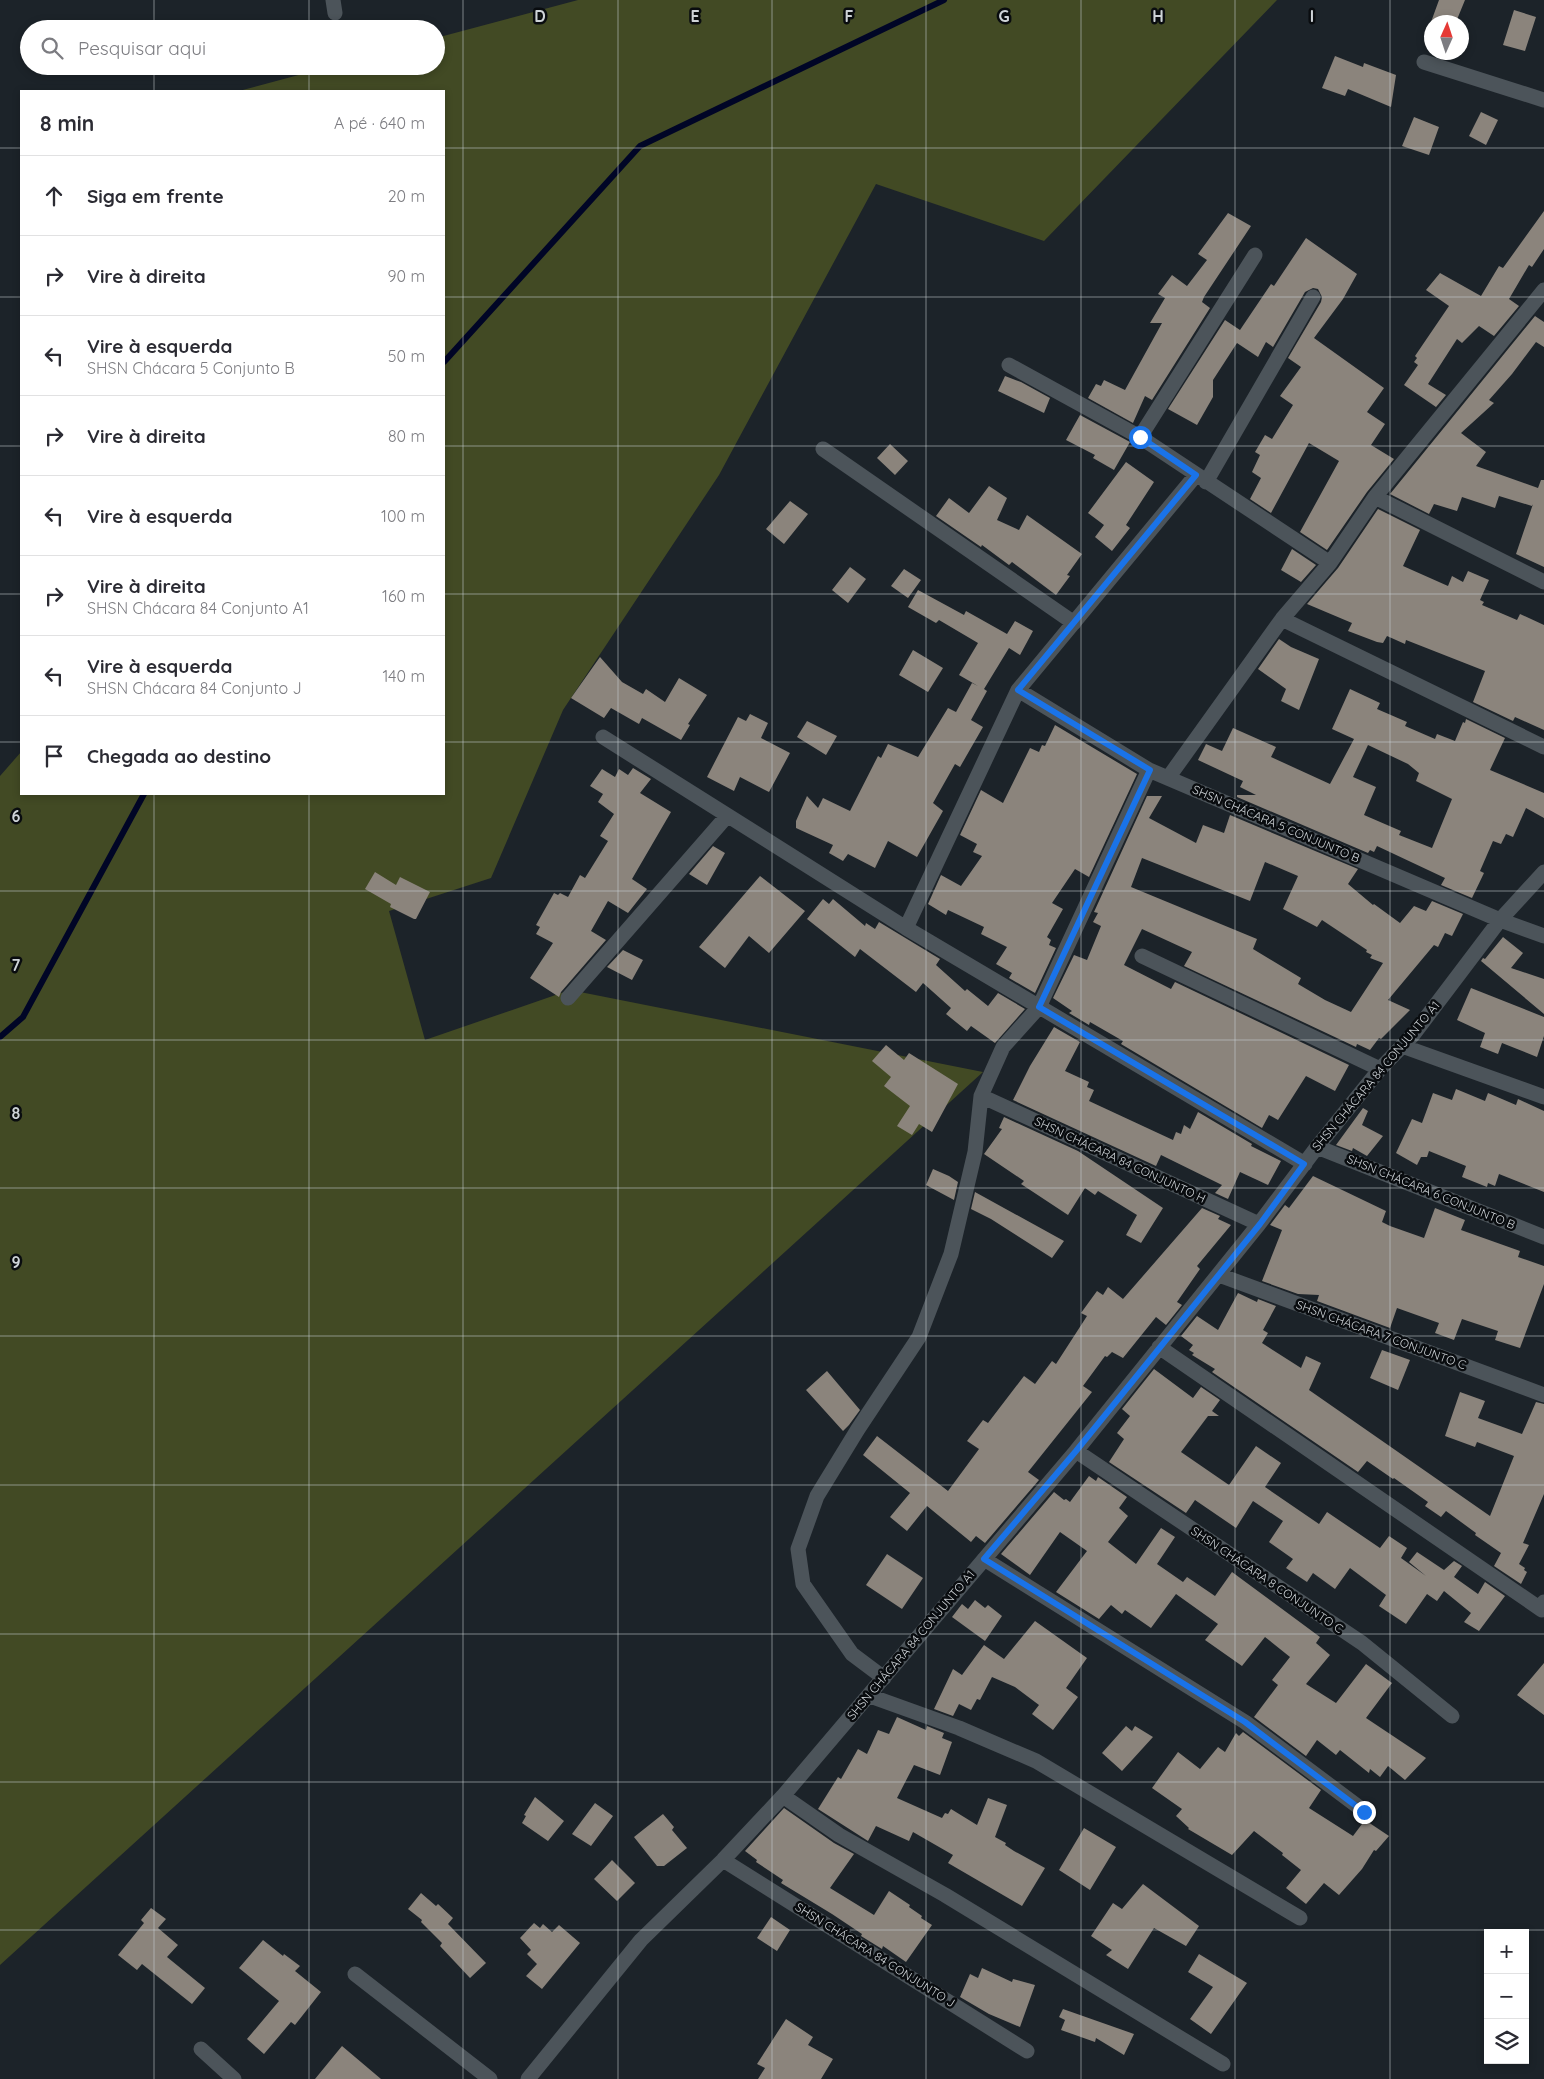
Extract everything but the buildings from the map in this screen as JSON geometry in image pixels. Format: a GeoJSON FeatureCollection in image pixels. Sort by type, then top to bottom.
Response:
{"type":"FeatureCollection","features":[{"type":"Feature","properties":{"kind":"street"},"geometry":{"type":"LineString","coordinates":[[1424,62],[1544,100]]}},
{"type":"Feature","properties":{"kind":"street"},"geometry":{"type":"LineString","coordinates":[[1140,437],[1255,255]]}},
{"type":"Feature","properties":{"kind":"street"},"geometry":{"type":"LineString","coordinates":[[1168,778],[1282,619],[1330,563],[1375,497],[1542,295]]}},
{"type":"Feature","properties":{"kind":"street"},"geometry":{"type":"LineString","coordinates":[[906,928],[1018,690],[1074,623],[1201,479],[1313,297]]}},
{"type":"Feature","properties":{"kind":"street"},"geometry":{"type":"LineString","coordinates":[[1009,365],[1140,437],[1330,563]]}},
{"type":"Feature","properties":{"kind":"street"},"geometry":{"type":"LineString","coordinates":[[823,449],[1074,623]]}},
{"type":"Feature","properties":{"kind":"street"},"geometry":{"type":"LineString","coordinates":[[1375,497],[1544,582]]}},
{"type":"Feature","properties":{"kind":"street"},"geometry":{"type":"LineString","coordinates":[[1282,619],[1544,747]]}},
{"type":"Feature","properties":{"kind":"street","name":"SHSN CHÁCARA 5 CONJUNTO B"},"geometry":{"type":"LineString","coordinates":[[1018,690],[1150,770],[1500,920],[1544,936]]}},
{"type":"Feature","properties":{"kind":"street"},"geometry":{"type":"LineString","coordinates":[[603,737],[906,928],[1304,1164]]}},
{"type":"Feature","properties":{"kind":"street"},"geometry":{"type":"LineString","coordinates":[[884,1678],[852,1654],[803,1584],[798,1549],[817,1496],[858,1429],[919,1337],[951,1254],[975,1152],[980,1096],[1003,1047],[1039,1007],[1150,770]]}},
{"type":"Feature","properties":{"kind":"street"},"geometry":{"type":"LineString","coordinates":[[568,998],[727,816]]}},
{"type":"Feature","properties":{"kind":"street","name":"SHSN CHÁCARA 84 CONJUNTO A1"},"geometry":{"type":"LineString","coordinates":[[528,2079],[641,1940],[723,1860],[783,1796],[870,1696],[1076,1451],[1260,1224],[1304,1164],[1380,1069],[1413,1035],[1500,920],[1544,872]]}},
{"type":"Feature","properties":{"kind":"street"},"geometry":{"type":"LineString","coordinates":[[1142,956],[1380,1069]]}},
{"type":"Feature","properties":{"kind":"street"},"geometry":{"type":"LineString","coordinates":[[1402,1046],[1544,1097]]}},
{"type":"Feature","properties":{"kind":"street","name":"SHSN CHÁCARA 84 CONJUNTO H"},"geometry":{"type":"LineString","coordinates":[[980,1096],[1260,1224]]}},
{"type":"Feature","properties":{"kind":"street","name":"SHSN CHÁCARA 6 CONJUNTO B"},"geometry":{"type":"LineString","coordinates":[[1318,1147],[1544,1237]]}},
{"type":"Feature","properties":{"kind":"street","name":"SHSN CHÁCARA 7 CONJUNTO C"},"geometry":{"type":"LineString","coordinates":[[1219,1275],[1544,1395]]}},
{"type":"Feature","properties":{"kind":"street"},"geometry":{"type":"LineString","coordinates":[[1159,1347],[1542,1610],[1544,1602]]}},
{"type":"Feature","properties":{"kind":"street","name":"SHSN CHÁCARA 8 CONJUNTO C"},"geometry":{"type":"LineString","coordinates":[[1076,1451],[1362,1643],[1452,1716]]}},
{"type":"Feature","properties":{"kind":"street"},"geometry":{"type":"LineString","coordinates":[[984,1559],[1245,1722],[1364,1812]]}},
{"type":"Feature","properties":{"kind":"street"},"geometry":{"type":"LineString","coordinates":[[870,1696],[958,1728],[1036,1761],[1300,1918]]}},
{"type":"Feature","properties":{"kind":"street"},"geometry":{"type":"LineString","coordinates":[[783,1796],[839,1835],[945,1895],[1223,2064]]}},
{"type":"Feature","properties":{"kind":"street","name":"SHSN CHÁCARA 84 CONJUNTO J"},"geometry":{"type":"LineString","coordinates":[[723,1860],[1027,2051]]}},
{"type":"Feature","properties":{"kind":"street"},"geometry":{"type":"LineString","coordinates":[[355,1974],[490,2079]]}},
{"type":"Feature","properties":{"kind":"street"},"geometry":{"type":"LineString","coordinates":[[201,2049],[234,2079]]}},
{"type":"Feature","properties":{"kind":"green space"},"geometry":{"type":"Polygon","coordinates":[[[578,0],[1277,0],[1044,241],[876,184],[719,475],[563,710],[491,878],[389,911],[425,1040],[570,990],[983,1072],[0,1965],[0,776],[20,753],[20,795],[445,795],[445,90],[243,90],[299,75],[445,75],[445,36],[578,0]]]}},
{"type":"Feature","properties":{"kind":"waterway"},"geometry":{"type":"LineString","coordinates":[[445,361],[640,146],[944,0]]}},
{"type":"Feature","properties":{"kind":"waterway"},"geometry":{"type":"LineString","coordinates":[[0,1037],[23,1017],[143,795]]}},
{"type":"Feature","properties":{"kind":"route"},"geometry":{"type":"LineString","coordinates":[[1140,437],[1196,475],[1018,690],[1150,770],[1039,1007],[1304,1164],[1260,1224],[1076,1451],[984,1559],[1245,1722],[1364,1812]]}}]}
